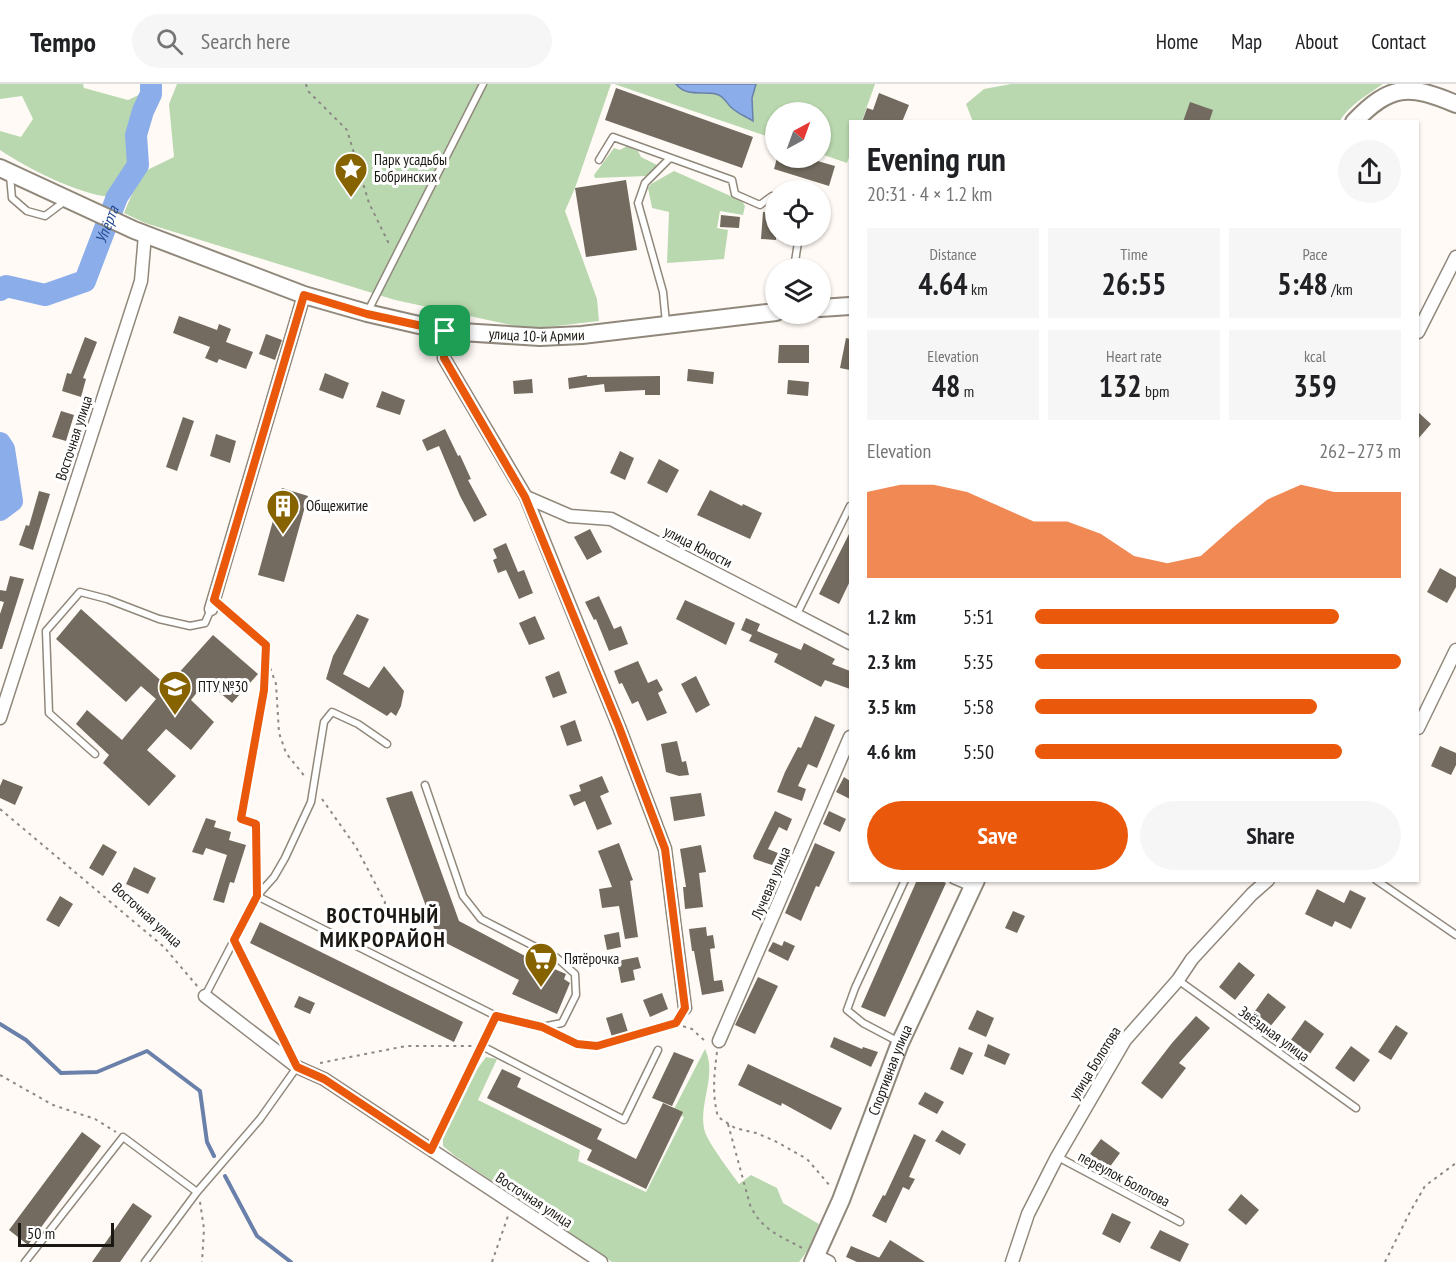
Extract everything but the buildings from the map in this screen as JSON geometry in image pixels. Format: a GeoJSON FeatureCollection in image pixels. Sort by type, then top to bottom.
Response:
{"type":"FeatureCollection","features":[{"type":"Feature","properties":{"kind":"main road"},"geometry":{"type":"LineString","coordinates":[[1356,120],[1379,97],[1413,85],[1453,100]]}},
{"type":"Feature","properties":{"kind":"main road"},"geometry":{"type":"LineString","coordinates":[[5,170],[71,201]]}},
{"type":"Feature","properties":{"kind":"main road","name":"улица 10-й Армии"},"geometry":{"type":"LineString","coordinates":[[71,201],[140,232],[304,295],[367,314],[445,331],[540,337],[582,335],[765,313]]}},
{"type":"Feature","properties":{"kind":"main road"},"geometry":{"type":"LineString","coordinates":[[831,307],[849,306]]}},
{"type":"Feature","properties":{"kind":"main road","name":"Спортивная улица"},"geometry":{"type":"LineString","coordinates":[[820,1260],[900,1043],[974,884]]}},
{"type":"Feature","properties":{"kind":"street","name":"Восточная улица"},"geometry":{"type":"LineString","coordinates":[[0,718],[141,281],[140,232]]}},
{"type":"Feature","properties":{"kind":"street"},"geometry":{"type":"LineString","coordinates":[[1419,330],[1456,257]]}},
{"type":"Feature","properties":{"kind":"street"},"geometry":{"type":"LineString","coordinates":[[212,604],[304,295]]}},
{"type":"Feature","properties":{"kind":"street"},"geometry":{"type":"LineString","coordinates":[[445,331],[444,358],[525,497],[619,727],[665,849],[685,1008]]}},
{"type":"Feature","properties":{"kind":"street","name":"улица Юности"},"geometry":{"type":"LineString","coordinates":[[525,497],[570,516],[611,519],[849,642]]}},
{"type":"Feature","properties":{"kind":"street"},"geometry":{"type":"LineString","coordinates":[[1419,726],[1456,650]]}},
{"type":"Feature","properties":{"kind":"street","name":"Лучевая улица"},"geometry":{"type":"LineString","coordinates":[[715,1043],[849,739]]}},
{"type":"Feature","properties":{"kind":"street","name":"улица Болотова"},"geometry":{"type":"LineString","coordinates":[[1012,1262],[1028,1214],[1057,1157],[1125,1040],[1178,980],[1192,959],[1266,882]]}},
{"type":"Feature","properties":{"kind":"street","name":"Восточная улица"},"geometry":{"type":"LineString","coordinates":[[205,996],[297,1067],[324,1079],[601,1262]]}},
{"type":"Feature","properties":{"kind":"lane"},"geometry":{"type":"LineString","coordinates":[[367,314],[483,84]]}},
{"type":"Feature","properties":{"kind":"lane"},"geometry":{"type":"LineString","coordinates":[[599,160],[613,137],[732,180],[735,194],[760,205],[765,201]]}},
{"type":"Feature","properties":{"kind":"lane"},"geometry":{"type":"LineString","coordinates":[[666,325],[663,292],[638,203],[645,183],[670,159]]}},
{"type":"Feature","properties":{"kind":"lane"},"geometry":{"type":"LineString","coordinates":[[5,170],[12,198],[27,211],[45,216],[71,201]]}},
{"type":"Feature","properties":{"kind":"lane"},"geometry":{"type":"LineString","coordinates":[[797,614],[849,508]]}},
{"type":"Feature","properties":{"kind":"lane"},"geometry":{"type":"LineString","coordinates":[[95,754],[49,713],[46,631],[80,592],[107,599],[159,619],[190,626],[205,622],[212,604]]}},
{"type":"Feature","properties":{"kind":"lane"},"geometry":{"type":"LineString","coordinates":[[205,996],[257,896],[274,877],[285,858],[311,802],[324,722],[332,712],[358,724],[387,744]]}},
{"type":"Feature","properties":{"kind":"lane"},"geometry":{"type":"LineString","coordinates":[[257,896],[496,1016],[542,1027],[562,1023],[576,995],[575,974],[557,958],[481,919],[463,896],[425,785]]}},
{"type":"Feature","properties":{"kind":"lane"},"geometry":{"type":"LineString","coordinates":[[900,1043],[863,1023],[847,1010],[855,987],[904,882]]}},
{"type":"Feature","properties":{"kind":"lane"},"geometry":{"type":"LineString","coordinates":[[1379,882],[1456,935]]}},
{"type":"Feature","properties":{"kind":"lane","name":"Звёздная улица"},"geometry":{"type":"LineString","coordinates":[[1178,980],[1356,1108]]}},
{"type":"Feature","properties":{"kind":"lane"},"geometry":{"type":"LineString","coordinates":[[431,1150],[496,1016]]}},
{"type":"Feature","properties":{"kind":"lane"},"geometry":{"type":"LineString","coordinates":[[482,1046],[624,1120],[658,1050]]}},
{"type":"Feature","properties":{"kind":"lane"},"geometry":{"type":"LineString","coordinates":[[145,1262],[197,1192],[260,1119],[297,1067]]}},
{"type":"Feature","properties":{"kind":"lane"},"geometry":{"type":"LineString","coordinates":[[25,1262],[123,1137],[197,1192]]}},
{"type":"Feature","properties":{"kind":"lane","name":"переулок Болотова"},"geometry":{"type":"LineString","coordinates":[[1057,1157],[1180,1222]]}},
{"type":"Feature","properties":{"kind":"path"},"geometry":{"type":"LineString","coordinates":[[306,84],[308,91],[347,130],[369,203],[395,256]]}},
{"type":"Feature","properties":{"kind":"path"},"geometry":{"type":"LineString","coordinates":[[212,604],[266,645],[264,690],[241,819],[256,824],[257,896]]}},
{"type":"Feature","properties":{"kind":"path"},"geometry":{"type":"LineString","coordinates":[[265,654],[276,684],[279,733],[286,753],[356,847],[385,902],[378,938],[371,953]]}},
{"type":"Feature","properties":{"kind":"path","name":"Восточная улица"},"geometry":{"type":"LineString","coordinates":[[0,809],[164,947],[205,996]]}},
{"type":"Feature","properties":{"kind":"path"},"geometry":{"type":"LineString","coordinates":[[234,940],[287,1046]]}},
{"type":"Feature","properties":{"kind":"path"},"geometry":{"type":"LineString","coordinates":[[676,1023],[685,1008]]}},
{"type":"Feature","properties":{"kind":"path"},"geometry":{"type":"LineString","coordinates":[[542,1027],[577,1044],[597,1046],[676,1023],[692,1029],[715,1043],[713,1082],[718,1117],[735,1128],[756,1132],[807,1159],[841,1200]]}},
{"type":"Feature","properties":{"kind":"path"},"geometry":{"type":"LineString","coordinates":[[297,1067],[406,1046],[482,1046]]}},
{"type":"Feature","properties":{"kind":"path"},"geometry":{"type":"LineString","coordinates":[[713,1055],[715,1065]]}},
{"type":"Feature","properties":{"kind":"path"},"geometry":{"type":"LineString","coordinates":[[0,1075],[53,1105],[95,1119],[123,1137]]}},
{"type":"Feature","properties":{"kind":"path"},"geometry":{"type":"LineString","coordinates":[[728,1124],[736,1145],[750,1205],[755,1215],[766,1229],[820,1260]]}},
{"type":"Feature","properties":{"kind":"path"},"geometry":{"type":"LineString","coordinates":[[1385,1262],[1425,1186],[1456,1163]]}},
{"type":"Feature","properties":{"kind":"path"},"geometry":{"type":"LineString","coordinates":[[197,1192],[204,1229],[202,1262]]}},
{"type":"Feature","properties":{"kind":"path"},"geometry":{"type":"LineString","coordinates":[[492,1262],[512,1204]]}},
{"type":"Feature","properties":{"kind":"green space"},"geometry":{"type":"Polygon","coordinates":[[[0,84],[83,84],[84,88],[128,100],[160,85],[123,180],[111,197],[83,191],[54,180],[0,150],[0,131],[21,137],[33,119],[22,96],[0,99],[0,84]]]}},
{"type":"Feature","properties":{"kind":"green space","name":"Парк усадьбы Бобринских"},"geometry":{"type":"Polygon","coordinates":[[[177,84],[611,84],[565,211],[597,299],[599,321],[530,329],[395,300],[145,223],[124,213],[141,173],[174,157],[169,104],[177,84]]]}},
{"type":"Feature","properties":{"kind":"green space"},"geometry":{"type":"Polygon","coordinates":[[[614,84],[875,84],[862,120],[849,120],[847,163],[831,157],[831,102],[765,102],[765,136],[614,84]]]}},
{"type":"Feature","properties":{"kind":"green space"},"geometry":{"type":"Polygon","coordinates":[[[1011,84],[1383,84],[1353,105],[1340,120],[972,120],[966,104],[984,89],[1011,84]]]}},
{"type":"Feature","properties":{"kind":"green space"},"geometry":{"type":"Polygon","coordinates":[[[627,146],[638,151],[641,157],[657,165],[647,176],[595,178],[594,175],[614,148],[620,150],[627,146]]]}},
{"type":"Feature","properties":{"kind":"green space"},"geometry":{"type":"Polygon","coordinates":[[[674,171],[742,201],[745,206],[743,215],[720,211],[717,228],[728,230],[724,259],[667,263],[669,212],[652,208],[648,188],[674,171]]]}},
{"type":"Feature","properties":{"kind":"green space"},"geometry":{"type":"Polygon","coordinates":[[[705,1049],[709,1080],[703,1122],[707,1137],[739,1184],[751,1175],[777,1188],[783,1203],[819,1224],[808,1250],[799,1262],[612,1262],[443,1146],[443,1139],[478,1068],[486,1057],[497,1059],[478,1100],[580,1150],[578,1161],[646,1192],[684,1117],[673,1111],[705,1049]]]}},
{"type":"Feature","properties":{"kind":"water"},"geometry":{"type":"Polygon","coordinates":[[[676,84],[756,84],[752,98],[753,121],[735,111],[719,95],[684,91],[676,84]]]}},
{"type":"Feature","properties":{"kind":"waterway","name":"Упёрта"},"geometry":{"type":"LineString","coordinates":[[0,290],[6,286],[45,295],[85,281],[117,197],[138,165],[136,135],[151,94],[151,84]]}},
{"type":"Feature","properties":{"kind":"waterway","name":"Упёрта"},"geometry":{"type":"LineString","coordinates":[[0,443],[4,449],[12,501],[0,510]]}},
{"type":"Feature","properties":{"kind":"waterway"},"geometry":{"type":"LineString","coordinates":[[0,1024],[26,1040],[61,1073],[97,1072],[147,1051],[200,1091],[207,1142],[214,1156]]}},
{"type":"Feature","properties":{"kind":"waterway"},"geometry":{"type":"LineString","coordinates":[[225,1176],[257,1236],[291,1262]]}},
{"type":"Feature","properties":{"kind":"place","name":"Парк усадьбы Бобринских"},"geometry":{"type":"Point","coordinates":[351,198]}},
{"type":"Feature","properties":{"kind":"place","name":"Общежитие"},"geometry":{"type":"Point","coordinates":[283,535]}},
{"type":"Feature","properties":{"kind":"place","name":"ПТУ №30"},"geometry":{"type":"Point","coordinates":[175,716]}},
{"type":"Feature","properties":{"kind":"place","name":"Пятёрочка"},"geometry":{"type":"Point","coordinates":[541,988]}},
{"type":"Feature","properties":{"kind":"district","name":"ВОСТОЧНЫЙ МИКРОРАЙОН"},"geometry":{"type":"Point","coordinates":[383,928]}},
{"type":"Feature","properties":{"kind":"route"},"geometry":{"type":"LineString","coordinates":[[304,295],[367,314],[445,331],[444,358],[525,497],[619,727],[665,849],[685,1008],[676,1023],[597,1046],[577,1044],[542,1027],[496,1016],[431,1150],[324,1079],[297,1067],[234,940],[257,896],[256,824],[241,819],[264,690],[266,645],[214,600],[304,295]]}}]}
